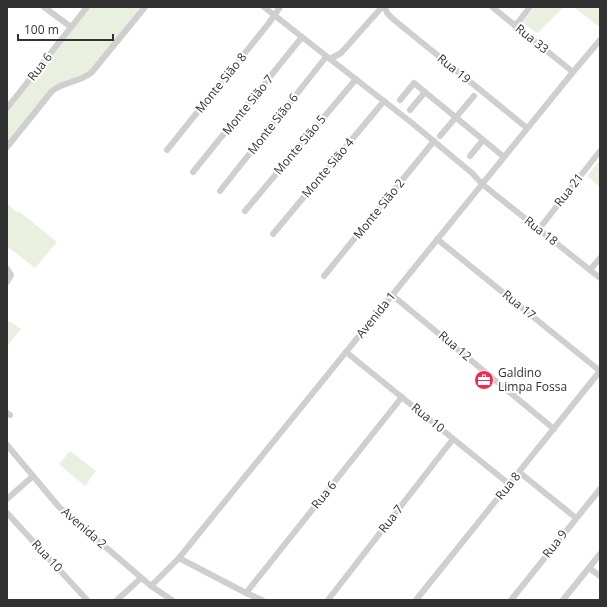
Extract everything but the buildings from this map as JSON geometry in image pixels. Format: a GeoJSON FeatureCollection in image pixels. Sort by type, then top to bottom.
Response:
{"type":"FeatureCollection","features":[{"type":"Feature","properties":{"kind":"street"},"geometry":{"type":"LineString","coordinates":[[44,7],[71,27]]}},
{"type":"Feature","properties":{"kind":"street","name":"Rua 6"},"geometry":{"type":"LineString","coordinates":[[7,108],[87,7]]}},
{"type":"Feature","properties":{"kind":"street"},"geometry":{"type":"LineString","coordinates":[[7,147],[52,91],[87,76],[92,72],[145,7]]}},
{"type":"Feature","properties":{"kind":"street","name":"Rua 18"},"geometry":{"type":"LineString","coordinates":[[264,7],[434,141],[472,173],[482,184],[600,278]]}},
{"type":"Feature","properties":{"kind":"street","name":"Monte Sião 8"},"geometry":{"type":"LineString","coordinates":[[167,150],[280,7]]}},
{"type":"Feature","properties":{"kind":"street","name":"Monte Sião 6"},"geometry":{"type":"LineString","coordinates":[[220,191],[328,58],[341,53],[382,7]]}},
{"type":"Feature","properties":{"kind":"street","name":"Rua 19"},"geometry":{"type":"LineString","coordinates":[[385,7],[387,13],[393,19],[527,128]]}},
{"type":"Feature","properties":{"kind":"street","name":"Rua 33"},"geometry":{"type":"LineString","coordinates":[[492,7],[573,72]]}},
{"type":"Feature","properties":{"kind":"street"},"geometry":{"type":"LineString","coordinates":[[515,26],[530,7]]}},
{"type":"Feature","properties":{"kind":"street","name":"Monte Sião 7"},"geometry":{"type":"LineString","coordinates":[[193,172],[302,37]]}},
{"type":"Feature","properties":{"kind":"street","name":"Avenida 1"},"geometry":{"type":"LineString","coordinates":[[151,586],[178,558],[527,128],[600,41]]}},
{"type":"Feature","properties":{"kind":"street","name":"Monte Sião 5"},"geometry":{"type":"LineString","coordinates":[[245,212],[356,79]]}},
{"type":"Feature","properties":{"kind":"street"},"geometry":{"type":"LineString","coordinates":[[400,100],[414,83],[504,157]]}},
{"type":"Feature","properties":{"kind":"street"},"geometry":{"type":"LineString","coordinates":[[410,110],[425,92]]}},
{"type":"Feature","properties":{"kind":"street"},"geometry":{"type":"LineString","coordinates":[[440,136],[457,118],[474,96]]}},
{"type":"Feature","properties":{"kind":"street","name":"Monte Sião 4"},"geometry":{"type":"LineString","coordinates":[[273,234],[384,101]]}},
{"type":"Feature","properties":{"kind":"street"},"geometry":{"type":"LineString","coordinates":[[470,156],[484,140]]}},
{"type":"Feature","properties":{"kind":"street","name":"Monte Sião 2"},"geometry":{"type":"LineString","coordinates":[[324,276],[434,141]]}},
{"type":"Feature","properties":{"kind":"street","name":"Rua 21"},"geometry":{"type":"LineString","coordinates":[[538,229],[600,151]]}},
{"type":"Feature","properties":{"kind":"street","name":"Rua 17"},"geometry":{"type":"LineString","coordinates":[[437,239],[600,371]]}},
{"type":"Feature","properties":{"kind":"street"},"geometry":{"type":"LineString","coordinates":[[590,270],[600,258]]}},
{"type":"Feature","properties":{"kind":"street"},"geometry":{"type":"LineString","coordinates":[[7,268],[11,275],[7,282]]}},
{"type":"Feature","properties":{"kind":"street","name":"Rua 12"},"geometry":{"type":"LineString","coordinates":[[392,295],[554,429]]}},
{"type":"Feature","properties":{"kind":"street","name":"Rua 10"},"geometry":{"type":"LineString","coordinates":[[346,352],[509,484]]}},
{"type":"Feature","properties":{"kind":"street","name":"Rua 8"},"geometry":{"type":"LineString","coordinates":[[416,600],[600,371]]}},
{"type":"Feature","properties":{"kind":"street","name":"Rua 6"},"geometry":{"type":"LineString","coordinates":[[246,593],[402,397]]}},
{"type":"Feature","properties":{"kind":"street","name":"Rua 7"},"geometry":{"type":"LineString","coordinates":[[328,600],[453,439]]}},
{"type":"Feature","properties":{"kind":"street","name":"Avenida 2"},"geometry":{"type":"LineString","coordinates":[[7,445],[59,507],[141,578],[172,600]]}},
{"type":"Feature","properties":{"kind":"street"},"geometry":{"type":"LineString","coordinates":[[519,472],[576,518]]}},
{"type":"Feature","properties":{"kind":"street"},"geometry":{"type":"LineString","coordinates":[[7,499],[33,476]]}},
{"type":"Feature","properties":{"kind":"street","name":"Rua 9"},"geometry":{"type":"LineString","coordinates":[[511,600],[600,489]]}},
{"type":"Feature","properties":{"kind":"street","name":"Rua 10"},"geometry":{"type":"LineString","coordinates":[[7,513],[87,600]]}},
{"type":"Feature","properties":{"kind":"street"},"geometry":{"type":"LineString","coordinates":[[563,600],[600,554]]}},
{"type":"Feature","properties":{"kind":"street"},"geometry":{"type":"LineString","coordinates":[[178,558],[262,600]]}},
{"type":"Feature","properties":{"kind":"street"},"geometry":{"type":"LineString","coordinates":[[589,568],[600,576]]}},
{"type":"Feature","properties":{"kind":"street"},"geometry":{"type":"LineString","coordinates":[[117,600],[141,578]]}},
{"type":"Feature","properties":{"kind":"green space"},"geometry":{"type":"Polygon","coordinates":[[[86,7],[141,7],[89,72],[51,90],[7,145],[7,106],[86,7]]]}},
{"type":"Feature","properties":{"kind":"green space"},"geometry":{"type":"Polygon","coordinates":[[[535,7],[564,7],[537,33],[522,22],[535,7]]]}},
{"type":"Feature","properties":{"kind":"green space"},"geometry":{"type":"Polygon","coordinates":[[[574,7],[600,7],[600,24],[598,26],[574,7]]]}},
{"type":"Feature","properties":{"kind":"green space"},"geometry":{"type":"Polygon","coordinates":[[[600,160],[600,187],[587,176],[600,160]]]}},
{"type":"Feature","properties":{"kind":"green space"},"geometry":{"type":"Polygon","coordinates":[[[7,203],[15,211],[21,213],[57,242],[35,268],[7,246],[7,203]]]}},
{"type":"Feature","properties":{"kind":"green space"},"geometry":{"type":"Polygon","coordinates":[[[9,321],[21,329],[7,346],[7,324],[9,321]]]}},
{"type":"Feature","properties":{"kind":"green space"},"geometry":{"type":"Polygon","coordinates":[[[70,451],[96,471],[85,486],[59,464],[70,451]]]}},
{"type":"Feature","properties":{"kind":"place","name":"Galdino Limpa Fossa"},"geometry":{"type":"Point","coordinates":[484,380]}}]}
